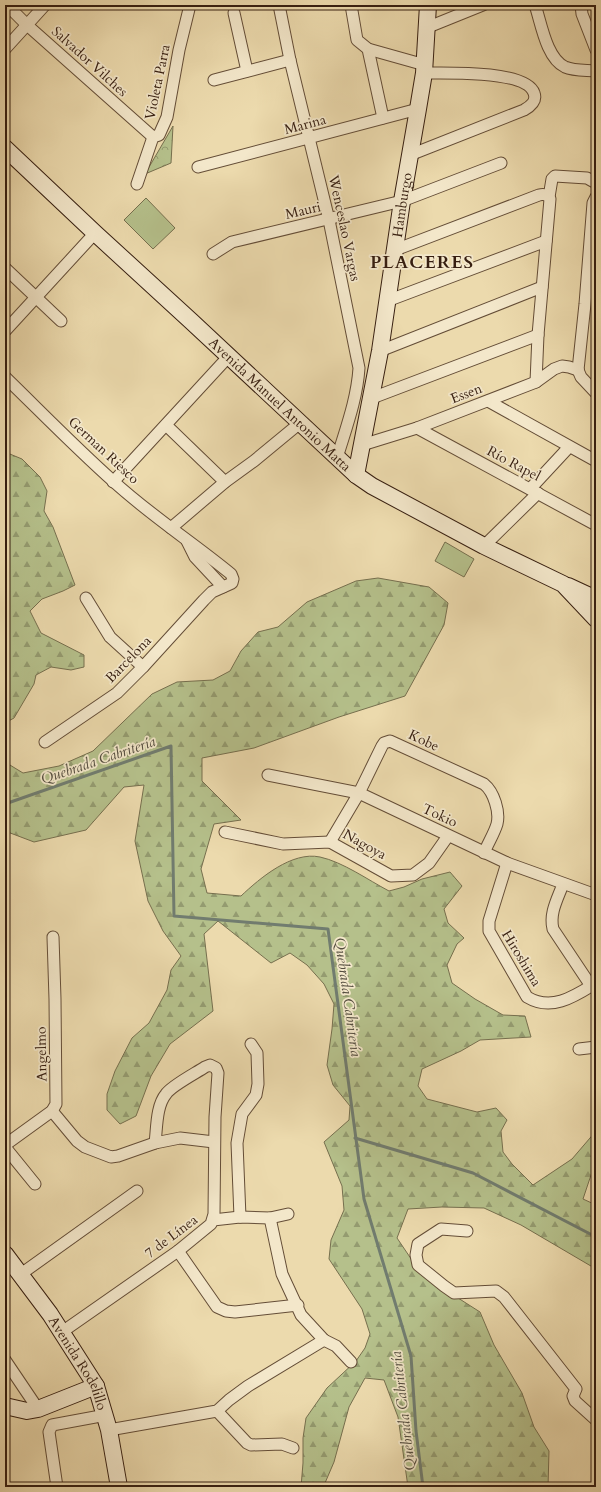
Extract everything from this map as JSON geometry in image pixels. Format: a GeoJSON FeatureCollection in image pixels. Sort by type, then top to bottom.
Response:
{"type":"FeatureCollection","features":[{"type":"Feature","properties":{"kind":"street","name":"Salvador Vilches"},"geometry":{"type":"LineString","coordinates":[[7,5],[27,25],[154,137]]}},
{"type":"Feature","properties":{"kind":"street"},"geometry":{"type":"LineString","coordinates":[[5,49],[44,5]]}},
{"type":"Feature","properties":{"kind":"street","name":"Violeta Parra"},"geometry":{"type":"LineString","coordinates":[[137,184],[154,137],[159,135],[168,117],[190,5]]}},
{"type":"Feature","properties":{"kind":"street","name":"Wenceslao Vargas"},"geometry":{"type":"LineString","coordinates":[[279,5],[290,60],[329,220],[359,368],[354,403],[337,458]]}},
{"type":"Feature","properties":{"kind":"street"},"geometry":{"type":"LineString","coordinates":[[351,5],[357,40],[368,49],[424,69],[486,74],[519,81],[531,87],[535,94],[534,102],[531,106],[524,110],[410,155]]}},
{"type":"Feature","properties":{"kind":"street"},"geometry":{"type":"LineString","coordinates":[[423,5],[427,18],[483,5]]}},
{"type":"Feature","properties":{"kind":"street"},"geometry":{"type":"LineString","coordinates":[[535,5],[548,48],[556,60],[564,66],[596,71]]}},
{"type":"Feature","properties":{"kind":"street"},"geometry":{"type":"LineString","coordinates":[[581,5],[582,14],[596,50]]}},
{"type":"Feature","properties":{"kind":"street"},"geometry":{"type":"LineString","coordinates":[[234,13],[247,71]]}},
{"type":"Feature","properties":{"kind":"street","name":"Hamburgo"},"geometry":{"type":"LineString","coordinates":[[356,475],[372,398],[394,250],[418,109],[424,69],[427,18]]}},
{"type":"Feature","properties":{"kind":"street"},"geometry":{"type":"LineString","coordinates":[[368,49],[383,118]]}},
{"type":"Feature","properties":{"kind":"street"},"geometry":{"type":"LineString","coordinates":[[214,80],[290,60]]}},
{"type":"Feature","properties":{"kind":"street","name":"Marina"},"geometry":{"type":"LineString","coordinates":[[198,167],[418,109]]}},
{"type":"Feature","properties":{"kind":"street","name":"Avenida Manuel Antonio Matta"},"geometry":{"type":"LineString","coordinates":[[5,148],[94,233],[229,356],[356,475],[372,486],[484,546],[563,584],[594,609]]}},
{"type":"Feature","properties":{"kind":"street","name":"Mauri"},"geometry":{"type":"LineString","coordinates":[[213,254],[232,242],[402,202],[501,163]]}},
{"type":"Feature","properties":{"kind":"street"},"geometry":{"type":"LineString","coordinates":[[536,382],[538,335],[552,179],[555,176],[587,178],[596,182]]}},
{"type":"Feature","properties":{"kind":"street"},"geometry":{"type":"LineString","coordinates":[[394,250],[539,195],[544,194],[550,198]]}},
{"type":"Feature","properties":{"kind":"street"},"geometry":{"type":"LineString","coordinates":[[596,196],[593,203],[578,370],[581,377],[596,393]]}},
{"type":"Feature","properties":{"kind":"street"},"geometry":{"type":"LineString","coordinates":[[5,331],[94,233]]}},
{"type":"Feature","properties":{"kind":"street"},"geometry":{"type":"LineString","coordinates":[[387,301],[546,241]]}},
{"type":"Feature","properties":{"kind":"street"},"geometry":{"type":"LineString","coordinates":[[5,268],[61,321]]}},
{"type":"Feature","properties":{"kind":"street"},"geometry":{"type":"LineString","coordinates":[[380,350],[542,287]]}},
{"type":"Feature","properties":{"kind":"street"},"geometry":{"type":"LineString","coordinates":[[372,398],[538,335]]}},
{"type":"Feature","properties":{"kind":"street"},"geometry":{"type":"LineString","coordinates":[[114,482],[229,356]]}},
{"type":"Feature","properties":{"kind":"street","name":"Essen"},"geometry":{"type":"LineString","coordinates":[[362,445],[417,428],[488,401],[536,382],[562,366],[578,370]]}},
{"type":"Feature","properties":{"kind":"street","name":"German Riesco"},"geometry":{"type":"LineString","coordinates":[[5,377],[114,482],[186,541],[202,550],[231,574],[233,579],[232,583],[223,587]]}},
{"type":"Feature","properties":{"kind":"street"},"geometry":{"type":"LineString","coordinates":[[488,401],[596,461]]}},
{"type":"Feature","properties":{"kind":"street"},"geometry":{"type":"LineString","coordinates":[[171,528],[225,482],[300,423]]}},
{"type":"Feature","properties":{"kind":"street"},"geometry":{"type":"LineString","coordinates":[[166,425],[225,482]]}},
{"type":"Feature","properties":{"kind":"street","name":"Río Rapel"},"geometry":{"type":"LineString","coordinates":[[417,428],[596,525]]}},
{"type":"Feature","properties":{"kind":"street"},"geometry":{"type":"LineString","coordinates":[[484,546],[534,491],[569,447]]}},
{"type":"Feature","properties":{"kind":"street","name":"Barcelona"},"geometry":{"type":"LineString","coordinates":[[45,742],[117,693],[212,592],[223,587]]}},
{"type":"Feature","properties":{"kind":"street"},"geometry":{"type":"LineString","coordinates":[[86,598],[110,637],[143,667]]}},
{"type":"Feature","properties":{"kind":"street","name":"Kobe"},"geometry":{"type":"LineString","coordinates":[[330,842],[359,793],[382,746],[388,742],[393,742],[484,784],[491,791],[498,818],[497,824],[484,853]]}},
{"type":"Feature","properties":{"kind":"street","name":"Tokio"},"geometry":{"type":"LineString","coordinates":[[268,775],[359,793],[507,863],[596,895]]}},
{"type":"Feature","properties":{"kind":"street","name":"Nagoya"},"geometry":{"type":"LineString","coordinates":[[225,832],[283,844],[330,842],[391,876],[413,876],[430,863],[448,836]]}},
{"type":"Feature","properties":{"kind":"street","name":"Hiroshima"},"geometry":{"type":"LineString","coordinates":[[507,863],[489,921],[488,931],[527,997],[536,1002],[550,1003],[565,1000],[593,984]]}},
{"type":"Feature","properties":{"kind":"street"},"geometry":{"type":"LineString","coordinates":[[563,884],[552,914],[551,923],[553,929],[593,984]]}},
{"type":"Feature","properties":{"kind":"street","name":"Angelmo"},"geometry":{"type":"LineString","coordinates":[[52,1111],[56,1104],[57,1094],[53,937]]}},
{"type":"Feature","properties":{"kind":"street"},"geometry":{"type":"LineString","coordinates":[[240,1217],[237,1143],[242,1114],[256,1095],[258,1084],[257,1052],[251,1044]]}},
{"type":"Feature","properties":{"kind":"street"},"geometry":{"type":"LineString","coordinates":[[579,1049],[596,1047]]}},
{"type":"Feature","properties":{"kind":"street","name":"7 de Línea"},"geometry":{"type":"LineString","coordinates":[[62,1332],[178,1251],[211,1224],[213,1220],[214,1142],[218,1070],[214,1066],[210,1065],[205,1067],[166,1092],[159,1111],[155,1143]]}},
{"type":"Feature","properties":{"kind":"street"},"geometry":{"type":"LineString","coordinates":[[35,1184],[5,1146],[52,1111],[77,1141],[105,1156],[118,1156],[155,1143],[180,1138],[214,1142]]}},
{"type":"Feature","properties":{"kind":"street"},"geometry":{"type":"LineString","coordinates":[[20,1274],[137,1190]]}},
{"type":"Feature","properties":{"kind":"street"},"geometry":{"type":"LineString","coordinates":[[213,1220],[240,1217],[270,1218],[288,1214]]}},
{"type":"Feature","properties":{"kind":"street"},"geometry":{"type":"LineString","coordinates":[[270,1218],[282,1274],[298,1305],[301,1315],[324,1340],[336,1346],[351,1362]]}},
{"type":"Feature","properties":{"kind":"street"},"geometry":{"type":"LineString","coordinates":[[466,1231],[441,1228],[418,1244],[416,1256],[418,1265],[454,1293],[496,1291],[504,1297],[576,1389],[573,1396],[575,1401],[596,1420]]}},
{"type":"Feature","properties":{"kind":"street"},"geometry":{"type":"LineString","coordinates":[[178,1251],[217,1307],[226,1311],[235,1312],[298,1305]]}},
{"type":"Feature","properties":{"kind":"street","name":"Avenida Rodelillo"},"geometry":{"type":"LineString","coordinates":[[5,1254],[62,1332],[96,1386],[107,1422],[119,1487]]}},
{"type":"Feature","properties":{"kind":"street"},"geometry":{"type":"LineString","coordinates":[[58,1487],[49,1432],[50,1426],[217,1411],[248,1386],[324,1340]]}},
{"type":"Feature","properties":{"kind":"street"},"geometry":{"type":"LineString","coordinates":[[5,1360],[38,1409]]}},
{"type":"Feature","properties":{"kind":"street"},"geometry":{"type":"LineString","coordinates":[[5,1406],[27,1411],[38,1409],[96,1386]]}},
{"type":"Feature","properties":{"kind":"street"},"geometry":{"type":"LineString","coordinates":[[217,1411],[247,1443],[251,1445],[282,1444],[293,1448]]}},
{"type":"Feature","properties":{"kind":"green space"},"geometry":{"type":"Polygon","coordinates":[[[173,126],[171,163],[145,174],[173,126]]]}},
{"type":"Feature","properties":{"kind":"green space"},"geometry":{"type":"Polygon","coordinates":[[[146,198],[175,228],[153,249],[124,220],[146,198]]]}},
{"type":"Feature","properties":{"kind":"green space"},"geometry":{"type":"Polygon","coordinates":[[[5,452],[22,459],[40,477],[47,491],[44,511],[53,527],[75,585],[42,599],[30,611],[41,633],[84,655],[84,667],[71,670],[51,667],[36,675],[34,684],[14,718],[5,723],[5,452]]]}},
{"type":"Feature","properties":{"kind":"green space"},"geometry":{"type":"Polygon","coordinates":[[[445,542],[474,559],[464,577],[435,561],[445,542]]]}},
{"type":"Feature","properties":{"kind":"green space"},"geometry":{"type":"Polygon","coordinates":[[[378,578],[429,587],[448,603],[444,625],[405,696],[339,717],[254,748],[202,758],[202,781],[241,820],[214,824],[201,869],[207,893],[241,896],[257,881],[277,868],[288,862],[309,856],[329,859],[389,891],[404,887],[422,879],[450,872],[462,886],[444,909],[448,923],[464,938],[457,944],[447,965],[452,983],[475,999],[503,1015],[525,1016],[531,1037],[480,1040],[461,1051],[422,1069],[418,1086],[427,1099],[477,1112],[496,1108],[507,1120],[501,1131],[503,1152],[512,1164],[533,1185],[572,1159],[596,1131],[596,1160],[583,1199],[596,1205],[596,1269],[521,1225],[484,1208],[442,1207],[408,1209],[397,1238],[422,1275],[480,1312],[494,1345],[522,1393],[534,1427],[549,1451],[548,1487],[408,1487],[398,1417],[384,1380],[365,1378],[349,1407],[334,1462],[325,1483],[327,1487],[301,1487],[303,1438],[306,1418],[327,1388],[356,1361],[365,1348],[370,1334],[362,1309],[329,1259],[331,1240],[344,1210],[342,1186],[324,1142],[349,1120],[350,1106],[333,1085],[327,1065],[334,1004],[324,984],[307,965],[290,953],[271,963],[218,921],[204,934],[213,1011],[170,1044],[151,1076],[136,1116],[120,1124],[107,1110],[107,1094],[115,1071],[132,1038],[149,1023],[167,990],[171,970],[181,956],[163,931],[148,901],[135,841],[144,785],[124,787],[86,830],[34,842],[5,831],[5,762],[23,773],[59,766],[93,751],[152,694],[177,682],[213,680],[230,671],[241,651],[258,632],[278,627],[307,602],[356,581],[378,578]]]}},
{"type":"Feature","properties":{"kind":"waterway","name":"Quebrada Cabritería"},"geometry":{"type":"LineString","coordinates":[[5,804],[171,746],[174,916],[328,929],[364,1199],[411,1356],[416,1431],[423,1487]]}},
{"type":"Feature","properties":{"kind":"waterway"},"geometry":{"type":"LineString","coordinates":[[355,1138],[473,1173],[596,1237]]}},
{"type":"Feature","properties":{"kind":"district","name":"PLACERES"},"geometry":{"type":"Point","coordinates":[422,262]}}]}
